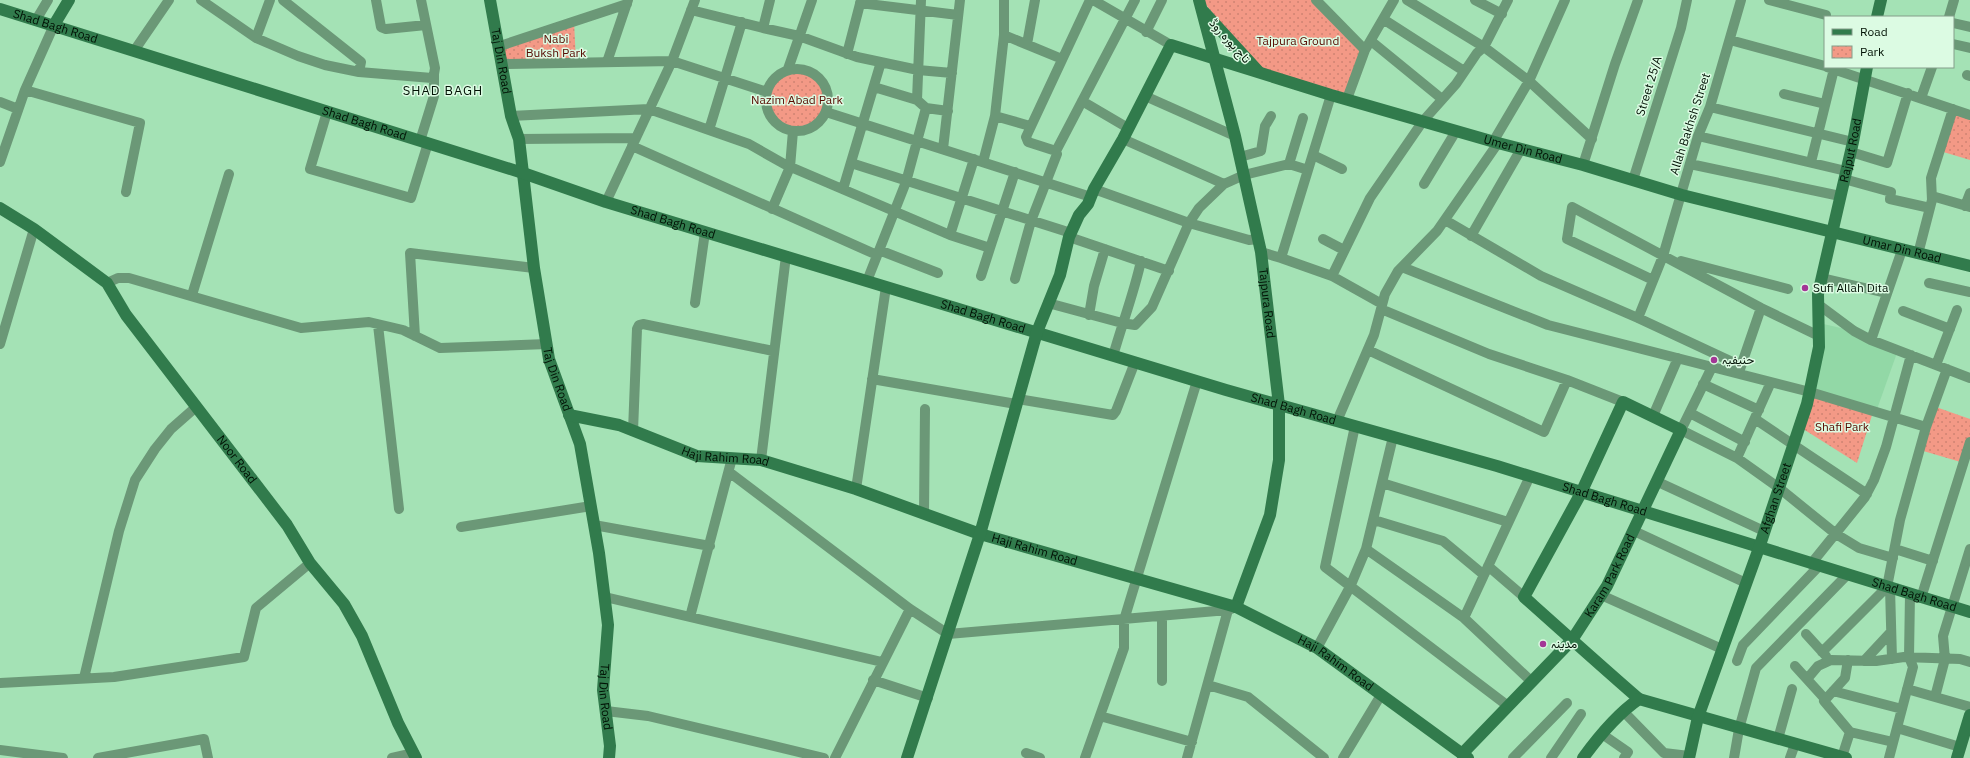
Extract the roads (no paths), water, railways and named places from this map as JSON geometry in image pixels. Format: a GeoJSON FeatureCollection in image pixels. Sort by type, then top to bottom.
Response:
{"type":"FeatureCollection","features":[{"type":"Feature","properties":{"kind":"main road"},"geometry":{"type":"LineString","coordinates":[[54,25],[69,0]]}},
{"type":"Feature","properties":{"kind":"main road","name":"Taj Din Road"},"geometry":{"type":"LineString","coordinates":[[490,0],[524,173],[534,268],[549,359],[580,444],[594,525],[608,626],[603,690],[609,758]]}},
{"type":"Feature","properties":{"kind":"main road"},"geometry":{"type":"LineString","coordinates":[[1877,16],[1880,0]]}},
{"type":"Feature","properties":{"kind":"main road","name":"Tajpura Road"},"geometry":{"type":"LineString","coordinates":[[1200,5],[1216,58],[1261,252],[1279,405],[1279,460],[1270,515],[1232,609]]}},
{"type":"Feature","properties":{"kind":"main road","name":"تاج پورہ روڈ"},"geometry":{"type":"LineString","coordinates":[[1200,5],[1258,72]]}},
{"type":"Feature","properties":{"kind":"main road","name":"Shad Bagh Road"},"geometry":{"type":"LineString","coordinates":[[0,9],[524,173],[606,202],[704,232],[1197,381],[1530,476],[1970,612]]}},
{"type":"Feature","properties":{"kind":"main road"},"geometry":{"type":"LineString","coordinates":[[907,758],[928,698],[980,534],[1037,332],[1060,275],[1070,235],[1079,215],[1088,204],[1126,134],[1171,45]]}},
{"type":"Feature","properties":{"kind":"main road","name":"Umer Din Road"},"geometry":{"type":"LineString","coordinates":[[1171,45],[1331,95],[1456,131],[1583,165],[1682,195],[1833,234]]}},
{"type":"Feature","properties":{"kind":"main road","name":"Rajput Road"},"geometry":{"type":"LineString","coordinates":[[1833,234],[1840,196],[1852,147],[1867,68]]}},
{"type":"Feature","properties":{"kind":"main road","name":"Noor Road"},"geometry":{"type":"LineString","coordinates":[[0,208],[34,229],[107,283],[126,315],[287,525],[310,563],[344,604],[362,636],[398,723],[415,755]]}},
{"type":"Feature","properties":{"kind":"main road","name":"Umar Din Road"},"geometry":{"type":"LineString","coordinates":[[1833,234],[1970,266]]}},
{"type":"Feature","properties":{"kind":"main road","name":"Afghan Street"},"geometry":{"type":"LineString","coordinates":[[1689,757],[1698,717],[1759,548],[1794,445],[1810,392],[1819,347],[1818,294],[1833,234]]}},
{"type":"Feature","properties":{"kind":"main road"},"geometry":{"type":"LineString","coordinates":[[1682,430],[1623,402],[1581,493],[1524,597],[1639,699],[1844,758]]}},
{"type":"Feature","properties":{"kind":"main road","name":"Haji Rahim Road"},"geometry":{"type":"LineString","coordinates":[[569,415],[619,425],[697,456],[761,460],[856,489],[980,534],[1137,578],[1232,609],[1317,648],[1465,756]]}},
{"type":"Feature","properties":{"kind":"main road","name":"Karam Park Road"},"geometry":{"type":"LineString","coordinates":[[1465,756],[1508,706],[1572,640],[1601,595],[1634,532],[1682,430]]}},
{"type":"Feature","properties":{"kind":"main road"},"geometry":{"type":"LineString","coordinates":[[1583,758],[1623,711],[1639,699]]}},
{"type":"Feature","properties":{"kind":"main road"},"geometry":{"type":"LineString","coordinates":[[1959,752],[1967,736],[1970,716]]}},
{"type":"Feature","properties":{"kind":"street"},"geometry":{"type":"LineString","coordinates":[[36,20],[48,0]]}},
{"type":"Feature","properties":{"kind":"street"},"geometry":{"type":"LineString","coordinates":[[134,51],[169,0]]}},
{"type":"Feature","properties":{"kind":"street"},"geometry":{"type":"LineString","coordinates":[[201,0],[268,45],[325,65],[360,72],[432,78],[434,74]]}},
{"type":"Feature","properties":{"kind":"street"},"geometry":{"type":"LineString","coordinates":[[256,38],[270,0]]}},
{"type":"Feature","properties":{"kind":"street"},"geometry":{"type":"LineString","coordinates":[[283,0],[360,62],[360,72]]}},
{"type":"Feature","properties":{"kind":"street"},"geometry":{"type":"LineString","coordinates":[[376,0],[381,27],[386,29],[426,25]]}},
{"type":"Feature","properties":{"kind":"street"},"geometry":{"type":"LineString","coordinates":[[327,112],[310,169],[410,198],[434,96],[434,74],[421,0]]}},
{"type":"Feature","properties":{"kind":"street"},"geometry":{"type":"LineString","coordinates":[[763,28],[770,0]]}},
{"type":"Feature","properties":{"kind":"street"},"geometry":{"type":"LineString","coordinates":[[788,69],[812,0]]}},
{"type":"Feature","properties":{"kind":"street"},"geometry":{"type":"LineString","coordinates":[[917,100],[921,0]]}},
{"type":"Feature","properties":{"kind":"street"},"geometry":{"type":"LineString","coordinates":[[943,149],[960,0]]}},
{"type":"Feature","properties":{"kind":"street"},"geometry":{"type":"LineString","coordinates":[[950,235],[961,200],[995,116],[1004,35],[1004,0]]}},
{"type":"Feature","properties":{"kind":"street"},"geometry":{"type":"LineString","coordinates":[[1026,44],[1035,0]]}},
{"type":"Feature","properties":{"kind":"street"},"geometry":{"type":"LineString","coordinates":[[1056,151],[1026,140],[1030,126],[1090,0]]}},
{"type":"Feature","properties":{"kind":"street"},"geometry":{"type":"LineString","coordinates":[[1093,0],[1146,32],[1171,45]]}},
{"type":"Feature","properties":{"kind":"street"},"geometry":{"type":"LineString","coordinates":[[1015,278],[1031,221],[1057,154],[1056,151],[1135,0]]}},
{"type":"Feature","properties":{"kind":"street"},"geometry":{"type":"LineString","coordinates":[[1146,32],[1162,0]]}},
{"type":"Feature","properties":{"kind":"street"},"geometry":{"type":"LineString","coordinates":[[1316,0],[1368,45],[1442,99]]}},
{"type":"Feature","properties":{"kind":"street"},"geometry":{"type":"LineString","coordinates":[[1347,99],[1368,45],[1394,0]]}},
{"type":"Feature","properties":{"kind":"street"},"geometry":{"type":"LineString","coordinates":[[1407,0],[1484,47],[1529,81],[1592,139]]}},
{"type":"Feature","properties":{"kind":"street"},"geometry":{"type":"LineString","coordinates":[[1475,0],[1502,14]]}},
{"type":"Feature","properties":{"kind":"street"},"geometry":{"type":"LineString","coordinates":[[1332,276],[1370,198],[1423,121],[1477,53],[1484,47],[1508,0]]}},
{"type":"Feature","properties":{"kind":"street"},"geometry":{"type":"LineString","coordinates":[[1337,421],[1374,335],[1385,294],[1402,267],[1437,231],[1445,220],[1495,142],[1529,81],[1565,0]]}},
{"type":"Feature","properties":{"kind":"street"},"geometry":{"type":"LineString","coordinates":[[1583,165],[1638,0]]}},
{"type":"Feature","properties":{"kind":"street","name":"Street 25/A"},"geometry":{"type":"LineString","coordinates":[[1633,180],[1681,28],[1687,0]]}},
{"type":"Feature","properties":{"kind":"street","name":"Allah Bakhsh Street"},"geometry":{"type":"LineString","coordinates":[[1638,318],[1663,256],[1698,136],[1710,107],[1741,0]]}},
{"type":"Feature","properties":{"kind":"street"},"geometry":{"type":"LineString","coordinates":[[1769,0],[1826,15]]}},
{"type":"Feature","properties":{"kind":"street"},"geometry":{"type":"LineString","coordinates":[[1949,16],[1954,0]]}},
{"type":"Feature","properties":{"kind":"street"},"geometry":{"type":"LineString","coordinates":[[500,46],[628,2]]}},
{"type":"Feature","properties":{"kind":"street"},"geometry":{"type":"LineString","coordinates":[[606,62],[628,2]]}},
{"type":"Feature","properties":{"kind":"street"},"geometry":{"type":"LineString","coordinates":[[847,54],[861,2],[958,15]]}},
{"type":"Feature","properties":{"kind":"street"},"geometry":{"type":"LineString","coordinates":[[606,202],[672,61],[693,5],[742,22],[799,36],[847,54],[918,70],[952,73]]}},
{"type":"Feature","properties":{"kind":"street"},"geometry":{"type":"LineString","coordinates":[[1383,19],[1464,71]]}},
{"type":"Feature","properties":{"kind":"street"},"geometry":{"type":"LineString","coordinates":[[709,130],[742,22]]}},
{"type":"Feature","properties":{"kind":"street"},"geometry":{"type":"LineString","coordinates":[[1954,23],[1970,27]]}},
{"type":"Feature","properties":{"kind":"street"},"geometry":{"type":"LineString","coordinates":[[0,162],[25,90],[54,25]]}},
{"type":"Feature","properties":{"kind":"street"},"geometry":{"type":"LineString","coordinates":[[1004,35],[1062,59]]}},
{"type":"Feature","properties":{"kind":"street"},"geometry":{"type":"LineString","coordinates":[[1730,40],[1824,66]]}},
{"type":"Feature","properties":{"kind":"street"},"geometry":{"type":"LineString","coordinates":[[1954,44],[1970,48]]}},
{"type":"Feature","properties":{"kind":"street"},"geometry":{"type":"LineString","coordinates":[[503,64],[672,61],[767,92]]}},
{"type":"Feature","properties":{"kind":"street"},"geometry":{"type":"LineString","coordinates":[[843,188],[881,62]]}},
{"type":"Feature","properties":{"kind":"street"},"geometry":{"type":"LineString","coordinates":[[798,68],[808,70],[817,75],[824,83],[828,92],[826,112],[820,121],[813,127],[803,131],[793,131],[783,128],[774,122],[768,113],[766,102],[767,92],[771,82],[779,74],[788,69],[798,68]]}},
{"type":"Feature","properties":{"kind":"street"},"geometry":{"type":"LineString","coordinates":[[1811,162],[1819,134],[1825,104],[1829,68]]}},
{"type":"Feature","properties":{"kind":"street"},"geometry":{"type":"LineString","coordinates":[[1832,68],[1970,115]]}},
{"type":"Feature","properties":{"kind":"street"},"geometry":{"type":"LineString","coordinates":[[1921,98],[1932,68]]}},
{"type":"Feature","properties":{"kind":"street"},"geometry":{"type":"LineString","coordinates":[[874,87],[917,100],[926,108],[948,111]]}},
{"type":"Feature","properties":{"kind":"street"},"geometry":{"type":"LineString","coordinates":[[25,90],[140,123],[126,192]]}},
{"type":"Feature","properties":{"kind":"street"},"geometry":{"type":"LineString","coordinates":[[1784,94],[1825,104]]}},
{"type":"Feature","properties":{"kind":"street"},"geometry":{"type":"LineString","coordinates":[[1710,107],[1819,134],[1887,163],[1908,94]]}},
{"type":"Feature","properties":{"kind":"street"},"geometry":{"type":"LineString","coordinates":[[1281,258],[1331,95]]}},
{"type":"Feature","properties":{"kind":"street"},"geometry":{"type":"LineString","coordinates":[[1145,96],[1235,136]]}},
{"type":"Feature","properties":{"kind":"street"},"geometry":{"type":"LineString","coordinates":[[1082,101],[1126,134],[1224,184]]}},
{"type":"Feature","properties":{"kind":"street"},"geometry":{"type":"LineString","coordinates":[[0,102],[18,109]]}},
{"type":"Feature","properties":{"kind":"street"},"geometry":{"type":"LineString","coordinates":[[867,281],[906,182],[926,108]]}},
{"type":"Feature","properties":{"kind":"street"},"geometry":{"type":"LineString","coordinates":[[512,116],[649,109],[749,144],[790,167],[843,188],[950,235],[990,248]]}},
{"type":"Feature","properties":{"kind":"street"},"geometry":{"type":"LineString","coordinates":[[1918,254],[1932,196],[1930,178],[1953,109]]}},
{"type":"Feature","properties":{"kind":"street"},"geometry":{"type":"LineString","coordinates":[[826,112],[1047,182],[1093,193],[1249,240],[1258,239]]}},
{"type":"Feature","properties":{"kind":"street"},"geometry":{"type":"LineString","coordinates":[[995,116],[1030,126]]}},
{"type":"Feature","properties":{"kind":"street"},"geometry":{"type":"LineString","coordinates":[[1240,157],[1261,151],[1265,126],[1271,116]]}},
{"type":"Feature","properties":{"kind":"street"},"geometry":{"type":"LineString","coordinates":[[1289,164],[1303,118]]}},
{"type":"Feature","properties":{"kind":"street"},"geometry":{"type":"LineString","coordinates":[[772,208],[790,167],[793,131]]}},
{"type":"Feature","properties":{"kind":"street"},"geometry":{"type":"LineString","coordinates":[[1424,184],[1456,131]]}},
{"type":"Feature","properties":{"kind":"street"},"geometry":{"type":"LineString","coordinates":[[1698,136],[1811,162],[1891,192],[1890,199],[1930,208]]}},
{"type":"Feature","properties":{"kind":"street"},"geometry":{"type":"LineString","coordinates":[[518,139],[634,142],[772,208],[878,252],[938,274]]}},
{"type":"Feature","properties":{"kind":"street"},"geometry":{"type":"LineString","coordinates":[[1471,236],[1521,149]]}},
{"type":"Feature","properties":{"kind":"street"},"geometry":{"type":"LineString","coordinates":[[1313,155],[1342,169]]}},
{"type":"Feature","properties":{"kind":"street"},"geometry":{"type":"LineString","coordinates":[[851,164],[1031,221],[1169,271]]}},
{"type":"Feature","properties":{"kind":"street"},"geometry":{"type":"LineString","coordinates":[[1048,304],[1135,325],[1152,307],[1189,223],[1199,208],[1224,184],[1244,175],[1289,164],[1308,170]]}},
{"type":"Feature","properties":{"kind":"street"},"geometry":{"type":"LineString","coordinates":[[1690,164],[1840,196]]}},
{"type":"Feature","properties":{"kind":"street"},"geometry":{"type":"LineString","coordinates":[[982,276],[1015,172]]}},
{"type":"Feature","properties":{"kind":"street"},"geometry":{"type":"LineString","coordinates":[[192,295],[229,174]]}},
{"type":"Feature","properties":{"kind":"street"},"geometry":{"type":"LineString","coordinates":[[1932,196],[1968,206],[1970,193]]}},
{"type":"Feature","properties":{"kind":"street"},"geometry":{"type":"LineString","coordinates":[[1654,280],[1567,239],[1572,207],[1762,308],[1819,336]]}},
{"type":"Feature","properties":{"kind":"street"},"geometry":{"type":"LineString","coordinates":[[1445,220],[1541,276],[1638,318],[1740,370],[1771,382],[1810,392],[1926,427]]}},
{"type":"Feature","properties":{"kind":"street"},"geometry":{"type":"LineString","coordinates":[[0,344],[34,229]]}},
{"type":"Feature","properties":{"kind":"street"},"geometry":{"type":"LineString","coordinates":[[695,303],[704,232]]}},
{"type":"Feature","properties":{"kind":"street"},"geometry":{"type":"LineString","coordinates":[[1323,239],[1344,250]]}},
{"type":"Feature","properties":{"kind":"street"},"geometry":{"type":"LineString","coordinates":[[1089,315],[1094,286],[1105,249]]}},
{"type":"Feature","properties":{"kind":"street"},"geometry":{"type":"LineString","coordinates":[[1871,340],[1902,250]]}},
{"type":"Feature","properties":{"kind":"street"},"geometry":{"type":"LineString","coordinates":[[1261,252],[1332,276],[1382,306],[1489,354],[1567,380],[1623,402]]}},
{"type":"Feature","properties":{"kind":"street"},"geometry":{"type":"LineString","coordinates":[[415,336],[410,253],[534,268]]}},
{"type":"Feature","properties":{"kind":"street"},"geometry":{"type":"LineString","coordinates":[[761,460],[773,351],[786,256]]}},
{"type":"Feature","properties":{"kind":"street"},"geometry":{"type":"LineString","coordinates":[[1663,256],[1788,290]]}},
{"type":"Feature","properties":{"kind":"street"},"geometry":{"type":"LineString","coordinates":[[1113,356],[1122,323],[1136,285],[1141,261]]}},
{"type":"Feature","properties":{"kind":"street"},"geometry":{"type":"LineString","coordinates":[[1402,267],[1548,325],[1712,367],[1740,370]]}},
{"type":"Feature","properties":{"kind":"street"},"geometry":{"type":"LineString","coordinates":[[107,283],[118,278],[129,278],[192,295],[300,328],[369,322],[403,330],[440,348],[547,344]]}},
{"type":"Feature","properties":{"kind":"street"},"geometry":{"type":"LineString","coordinates":[[1822,278],[1886,293]]}},
{"type":"Feature","properties":{"kind":"street"},"geometry":{"type":"LineString","coordinates":[[1929,282],[1970,292]]}},
{"type":"Feature","properties":{"kind":"street"},"geometry":{"type":"LineString","coordinates":[[856,489],[886,287]]}},
{"type":"Feature","properties":{"kind":"street"},"geometry":{"type":"LineString","coordinates":[[1819,305],[1854,331],[1871,340],[1970,378]]}},
{"type":"Feature","properties":{"kind":"street"},"geometry":{"type":"LineString","coordinates":[[1740,370],[1762,308]]}},
{"type":"Feature","properties":{"kind":"street"},"geometry":{"type":"LineString","coordinates":[[1936,365],[1957,310]]}},
{"type":"Feature","properties":{"kind":"street"},"geometry":{"type":"LineString","coordinates":[[1903,311],[1950,329]]}},
{"type":"Feature","properties":{"kind":"street"},"geometry":{"type":"LineString","coordinates":[[633,431],[637,329],[639,325],[643,324],[773,351]]}},
{"type":"Feature","properties":{"kind":"street"},"geometry":{"type":"LineString","coordinates":[[378,325],[399,509]]}},
{"type":"Feature","properties":{"kind":"street"},"geometry":{"type":"LineString","coordinates":[[1368,350],[1544,432],[1567,380]]}},
{"type":"Feature","properties":{"kind":"street"},"geometry":{"type":"LineString","coordinates":[[1738,661],[1743,645],[1815,565],[1836,534],[1867,494],[1874,480],[1894,418],[1911,355]]}},
{"type":"Feature","properties":{"kind":"street"},"geometry":{"type":"LineString","coordinates":[[1653,416],[1678,358]]}},
{"type":"Feature","properties":{"kind":"street"},"geometry":{"type":"LineString","coordinates":[[872,379],[1017,402],[1113,414],[1116,411],[1135,362]]}},
{"type":"Feature","properties":{"kind":"street","name":"Karam Park Road"},"geometry":{"type":"LineString","coordinates":[[1682,430],[1712,367]]}},
{"type":"Feature","properties":{"kind":"street"},"geometry":{"type":"LineString","coordinates":[[1892,659],[1889,588],[1900,520],[1926,427],[1947,369]]}},
{"type":"Feature","properties":{"kind":"street"},"geometry":{"type":"LineString","coordinates":[[1085,758],[1124,648],[1124,620],[1197,381]]}},
{"type":"Feature","properties":{"kind":"street"},"geometry":{"type":"LineString","coordinates":[[1737,458],[1771,382]]}},
{"type":"Feature","properties":{"kind":"street"},"geometry":{"type":"LineString","coordinates":[[1703,384],[1757,414],[1794,445],[1867,494]]}},
{"type":"Feature","properties":{"kind":"street"},"geometry":{"type":"LineString","coordinates":[[84,678],[119,531],[135,480],[155,449],[171,429],[196,407]]}},
{"type":"Feature","properties":{"kind":"street"},"geometry":{"type":"LineString","coordinates":[[924,514],[925,408]]}},
{"type":"Feature","properties":{"kind":"street"},"geometry":{"type":"LineString","coordinates":[[1690,413],[1744,442]]}},
{"type":"Feature","properties":{"kind":"street"},"geometry":{"type":"LineString","coordinates":[[1355,426],[1325,567],[1508,706]]}},
{"type":"Feature","properties":{"kind":"street"},"geometry":{"type":"LineString","coordinates":[[1682,430],[1737,458],[1779,488],[1836,534],[1858,548],[1933,561]]}},
{"type":"Feature","properties":{"kind":"street"},"geometry":{"type":"LineString","coordinates":[[1317,648],[1350,587],[1366,549],[1393,437]]}},
{"type":"Feature","properties":{"kind":"street"},"geometry":{"type":"LineString","coordinates":[[1889,758],[1913,667],[1909,657],[1916,596],[1933,561],[1970,444]]}},
{"type":"Feature","properties":{"kind":"street"},"geometry":{"type":"LineString","coordinates":[[690,617],[710,546],[732,458]]}},
{"type":"Feature","properties":{"kind":"street"},"geometry":{"type":"LineString","coordinates":[[729,472],[910,609],[948,634],[1162,617],[1232,609],[1208,684],[1188,758]]}},
{"type":"Feature","properties":{"kind":"street"},"geometry":{"type":"LineString","coordinates":[[1464,618],[1530,476]]}},
{"type":"Feature","properties":{"kind":"street"},"geometry":{"type":"LineString","coordinates":[[1658,482],[1764,531]]}},
{"type":"Feature","properties":{"kind":"street"},"geometry":{"type":"LineString","coordinates":[[1382,484],[1508,522]]}},
{"type":"Feature","properties":{"kind":"street"},"geometry":{"type":"LineString","coordinates":[[461,527],[591,506]]}},
{"type":"Feature","properties":{"kind":"street"},"geometry":{"type":"LineString","coordinates":[[1374,520],[1443,541],[1524,597]]}},
{"type":"Feature","properties":{"kind":"street"},"geometry":{"type":"LineString","coordinates":[[594,525],[710,546]]}},
{"type":"Feature","properties":{"kind":"street"},"geometry":{"type":"LineString","coordinates":[[1634,532],[1746,583]]}},
{"type":"Feature","properties":{"kind":"street"},"geometry":{"type":"LineString","coordinates":[[1366,549],[1464,618],[1532,682]]}},
{"type":"Feature","properties":{"kind":"street"},"geometry":{"type":"LineString","coordinates":[[1935,697],[1945,659],[1943,636],[1970,549]]}},
{"type":"Feature","properties":{"kind":"street"},"geometry":{"type":"LineString","coordinates":[[0,683],[114,677],[244,656],[256,608],[310,563]]}},
{"type":"Feature","properties":{"kind":"street"},"geometry":{"type":"LineString","coordinates":[[1734,758],[1739,729],[1756,668],[1847,575]]}},
{"type":"Feature","properties":{"kind":"street"},"geometry":{"type":"LineString","coordinates":[[1822,652],[1889,588]]}},
{"type":"Feature","properties":{"kind":"street"},"geometry":{"type":"LineString","coordinates":[[1601,595],[1722,649]]}},
{"type":"Feature","properties":{"kind":"street"},"geometry":{"type":"LineString","coordinates":[[605,597],[882,662]]}},
{"type":"Feature","properties":{"kind":"street"},"geometry":{"type":"LineString","coordinates":[[835,758],[910,609]]}},
{"type":"Feature","properties":{"kind":"street"},"geometry":{"type":"LineString","coordinates":[[1162,617],[1162,681]]}},
{"type":"Feature","properties":{"kind":"street"},"geometry":{"type":"LineString","coordinates":[[1864,660],[1891,632]]}},
{"type":"Feature","properties":{"kind":"street"},"geometry":{"type":"LineString","coordinates":[[1806,634],[1831,660]]}},
{"type":"Feature","properties":{"kind":"street"},"geometry":{"type":"LineString","coordinates":[[1807,679],[1818,666],[1831,660],[1892,659],[1909,657],[1960,659],[1970,662]]}},
{"type":"Feature","properties":{"kind":"street"},"geometry":{"type":"LineString","coordinates":[[1825,699],[1845,678],[1848,660]]}},
{"type":"Feature","properties":{"kind":"street"},"geometry":{"type":"LineString","coordinates":[[1795,666],[1825,699],[1824,701],[1850,732],[1892,742]]}},
{"type":"Feature","properties":{"kind":"street"},"geometry":{"type":"LineString","coordinates":[[873,680],[928,698]]}},
{"type":"Feature","properties":{"kind":"street"},"geometry":{"type":"LineString","coordinates":[[1208,684],[1248,697],[1324,758]]}},
{"type":"Feature","properties":{"kind":"street"},"geometry":{"type":"LineString","coordinates":[[1778,739],[1792,689]]}},
{"type":"Feature","properties":{"kind":"street"},"geometry":{"type":"LineString","coordinates":[[1907,689],[1970,707]]}},
{"type":"Feature","properties":{"kind":"street"},"geometry":{"type":"LineString","coordinates":[[1833,691],[1902,709]]}},
{"type":"Feature","properties":{"kind":"street"},"geometry":{"type":"LineString","coordinates":[[1343,758],[1381,695]]}},
{"type":"Feature","properties":{"kind":"street"},"geometry":{"type":"LineString","coordinates":[[1512,758],[1567,703]]}},
{"type":"Feature","properties":{"kind":"street"},"geometry":{"type":"LineString","coordinates":[[606,711],[648,716],[824,758]]}},
{"type":"Feature","properties":{"kind":"street"},"geometry":{"type":"LineString","coordinates":[[1623,711],[1664,753],[1689,757]]}},
{"type":"Feature","properties":{"kind":"street"},"geometry":{"type":"LineString","coordinates":[[1551,758],[1581,714]]}},
{"type":"Feature","properties":{"kind":"street"},"geometry":{"type":"LineString","coordinates":[[1100,716],[1192,742]]}},
{"type":"Feature","properties":{"kind":"street"},"geometry":{"type":"LineString","coordinates":[[1897,728],[1959,752]]}},
{"type":"Feature","properties":{"kind":"street"},"geometry":{"type":"LineString","coordinates":[[1844,758],[1850,732]]}},
{"type":"Feature","properties":{"kind":"street"},"geometry":{"type":"LineString","coordinates":[[1602,734],[1629,756]]}},
{"type":"Feature","properties":{"kind":"street"},"geometry":{"type":"LineString","coordinates":[[98,758],[204,738],[208,758]]}},
{"type":"Feature","properties":{"kind":"street"},"geometry":{"type":"LineString","coordinates":[[1790,758],[1795,744]]}},
{"type":"Feature","properties":{"kind":"street"},"geometry":{"type":"LineString","coordinates":[[0,750],[62,758]]}},
{"type":"Feature","properties":{"kind":"street"},"geometry":{"type":"LineString","coordinates":[[1026,753],[1040,758]]}},
{"type":"Feature","properties":{"kind":"street"},"geometry":{"type":"LineString","coordinates":[[392,758],[415,755]]}},
{"type":"Feature","properties":{"kind":"place","name":"Sufi Allah Dita"},"geometry":{"type":"Point","coordinates":[1805,288]}},
{"type":"Feature","properties":{"kind":"place","name":"حنیفیہ"},"geometry":{"type":"Point","coordinates":[1714,360]}},
{"type":"Feature","properties":{"kind":"place","name":"مدینہ"},"geometry":{"type":"Point","coordinates":[1543,644]}},
{"type":"Feature","properties":{"kind":"district","name":"SHAD BAGH"},"geometry":{"type":"Point","coordinates":[443,90]}},
{"type":"Feature","properties":{"kind":"park label","name":"Tajpura Ground"},"geometry":{"type":"Point","coordinates":[1298,41]}},
{"type":"Feature","properties":{"kind":"park label","name":"Nabi Buksh Park"},"geometry":{"type":"Point","coordinates":[556,46]}},
{"type":"Feature","properties":{"kind":"park label","name":"Nazim Abad Park"},"geometry":{"type":"Point","coordinates":[797,100]}},
{"type":"Feature","properties":{"kind":"park label","name":"Shafi Park"},"geometry":{"type":"Point","coordinates":[1842,427]}}]}
